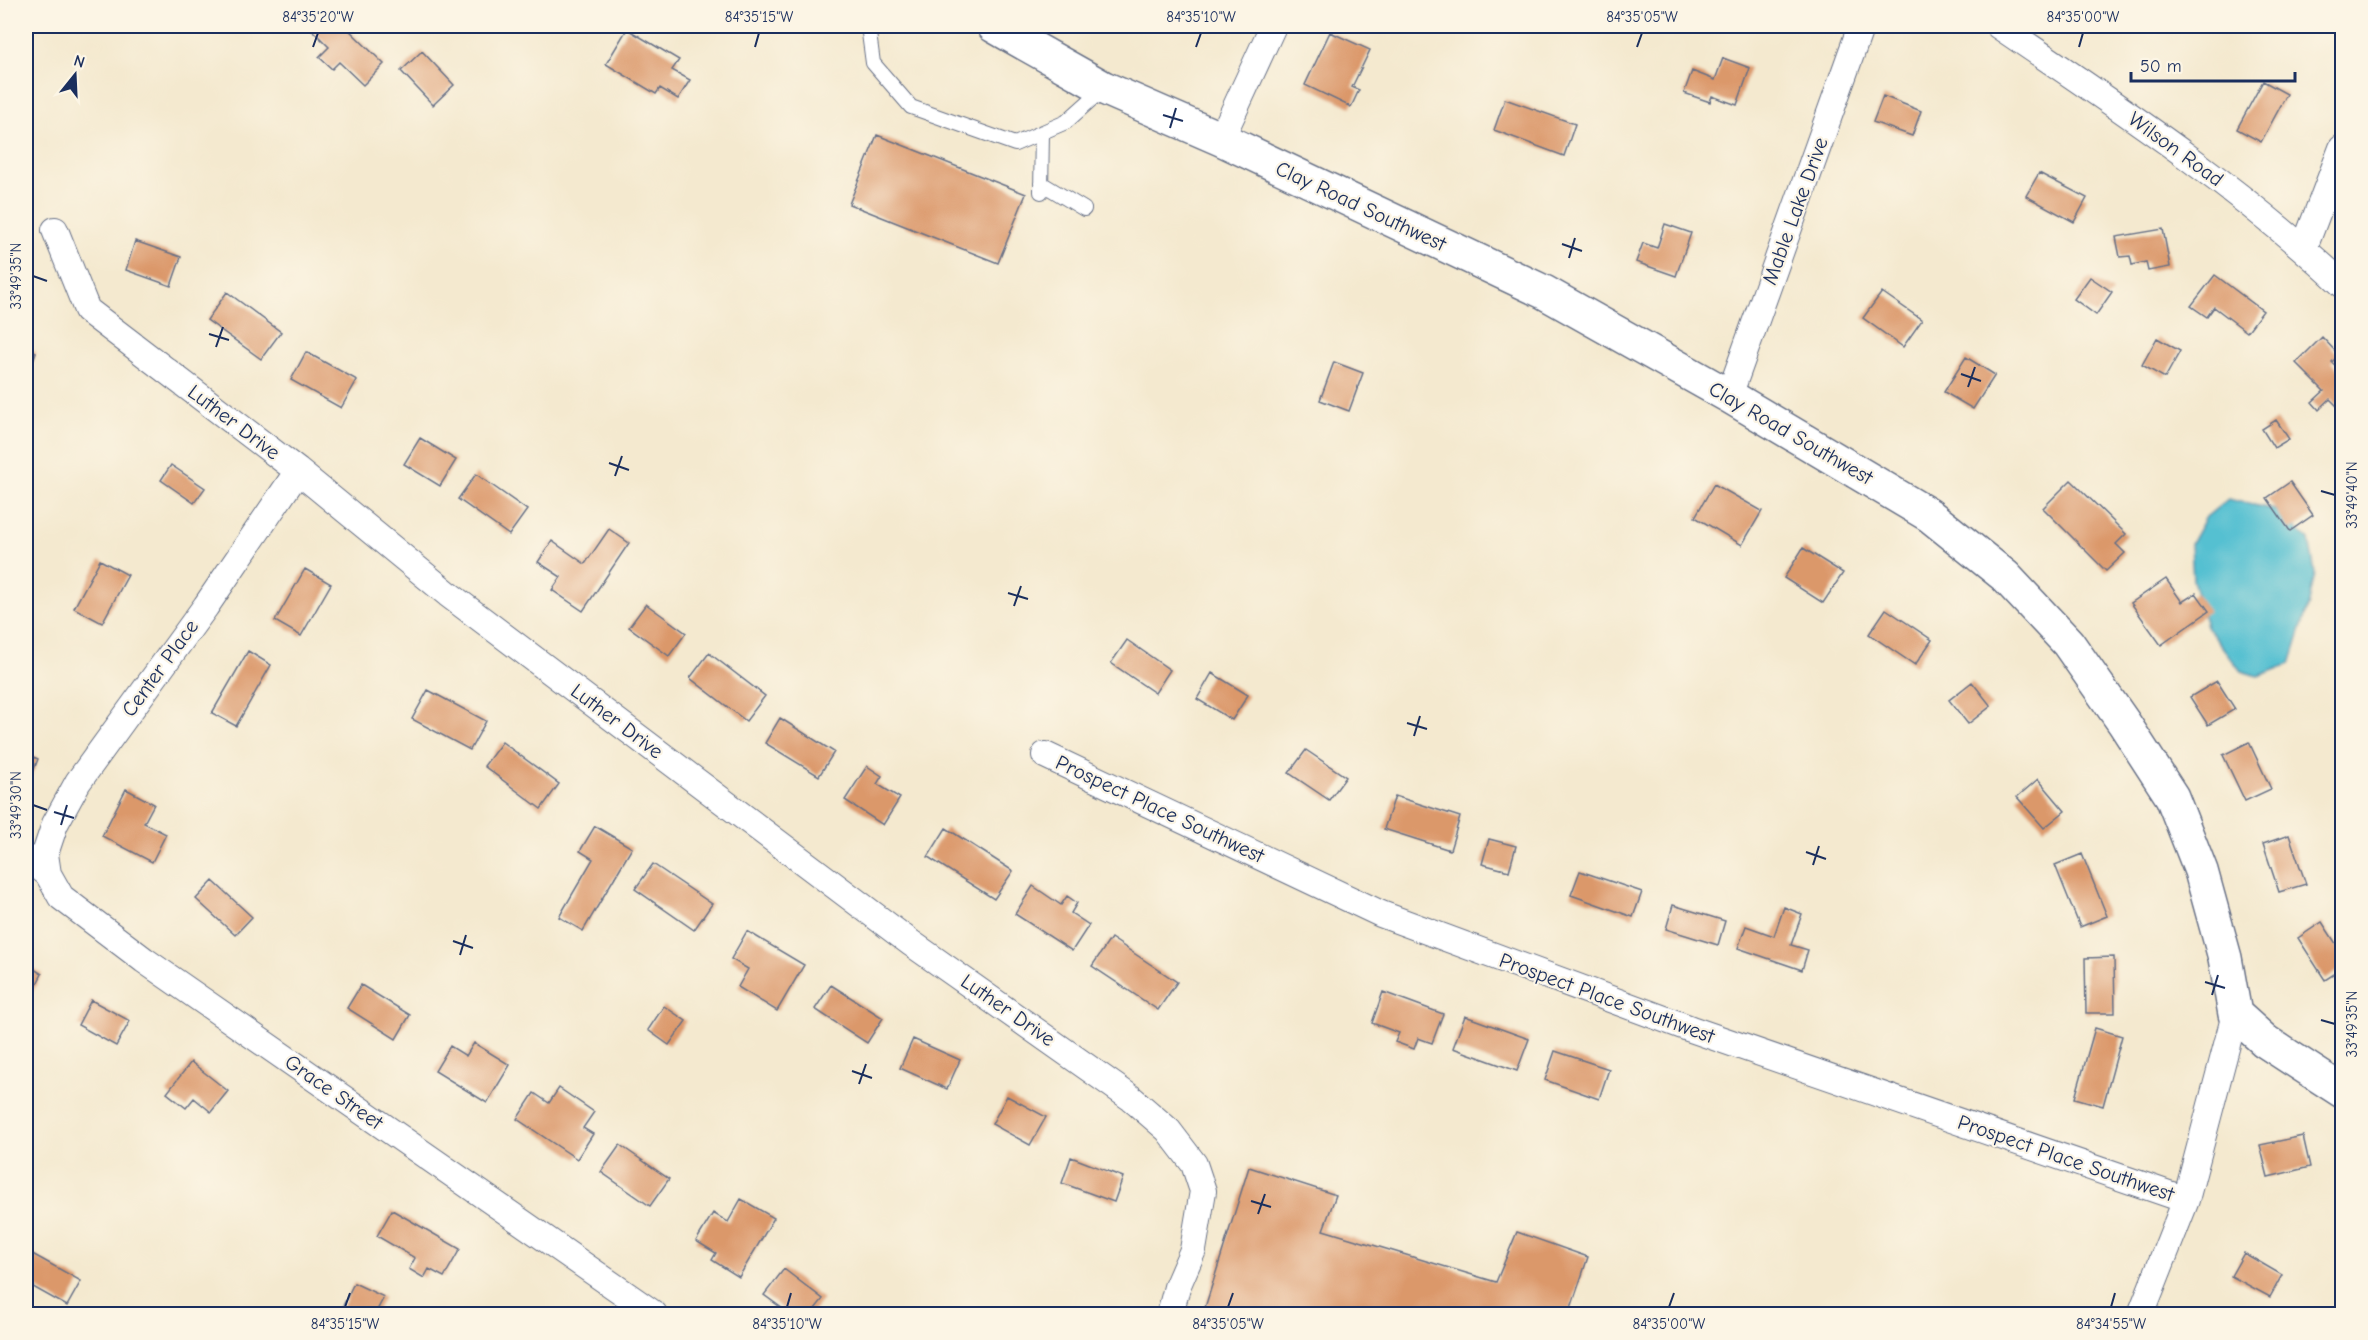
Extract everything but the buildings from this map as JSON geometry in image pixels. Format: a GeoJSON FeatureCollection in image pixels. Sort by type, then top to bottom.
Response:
{"type":"FeatureCollection","features":[{"type":"Feature","properties":{"kind":"street","name":"Clay Road Southwest"},"geometry":{"type":"LineString","coordinates":[[994,26],[1104,88],[1221,139],[1544,292],[1729,396],[1929,515],[2005,576],[2068,643],[2172,797],[2201,871],[2226,958],[2235,1014]]}},
{"type":"Feature","properties":{"kind":"street"},"geometry":{"type":"LineString","coordinates":[[1221,139],[1274,26]]}},
{"type":"Feature","properties":{"kind":"street","name":"Mable Lake Drive"},"geometry":{"type":"LineString","coordinates":[[1729,396],[1861,26]]}},
{"type":"Feature","properties":{"kind":"street","name":"Wilson Road"},"geometry":{"type":"LineString","coordinates":[[1999,26],[2126,112],[2236,193],[2304,248],[2343,285]]}},
{"type":"Feature","properties":{"kind":"street"},"geometry":{"type":"LineString","coordinates":[[2304,248],[2343,148]]}},
{"type":"Feature","properties":{"kind":"street","name":"Luther Drive"},"geometry":{"type":"LineString","coordinates":[[55,230],[87,310],[298,471],[448,594],[911,943],[1131,1098],[1168,1130],[1194,1164],[1203,1191],[1193,1250],[1177,1287],[1170,1314]]}},
{"type":"Feature","properties":{"kind":"street","name":"Center Place"},"geometry":{"type":"LineString","coordinates":[[48,874],[45,854],[55,824],[78,782],[206,606],[298,471]]}},
{"type":"Feature","properties":{"kind":"street","name":"Prospect Place Southwest"},"geometry":{"type":"LineString","coordinates":[[1046,755],[1381,914],[1690,1029],[2186,1200]]}},
{"type":"Feature","properties":{"kind":"street","name":"Grace Street"},"geometry":{"type":"LineString","coordinates":[[26,857],[48,874],[61,897],[144,960],[654,1314]]}},
{"type":"Feature","properties":{"kind":"street"},"geometry":{"type":"LineString","coordinates":[[2141,1314],[2186,1200],[2235,1014],[2265,1041],[2343,1091]]}},
{"type":"Feature","properties":{"kind":"lane"},"geometry":{"type":"LineString","coordinates":[[868,26],[873,63],[911,107],[1015,144],[1066,122],[1104,88]]}},
{"type":"Feature","properties":{"kind":"lane"},"geometry":{"type":"LineString","coordinates":[[1042,132],[1041,188],[1084,209]]}},
{"type":"Feature","properties":{"kind":"water"},"geometry":{"type":"Polygon","coordinates":[[[2228,499],[2275,510],[2309,540],[2315,573],[2308,607],[2290,664],[2258,676],[2241,671],[2206,626],[2193,580],[2191,544],[2206,517],[2228,499]]]}}]}
